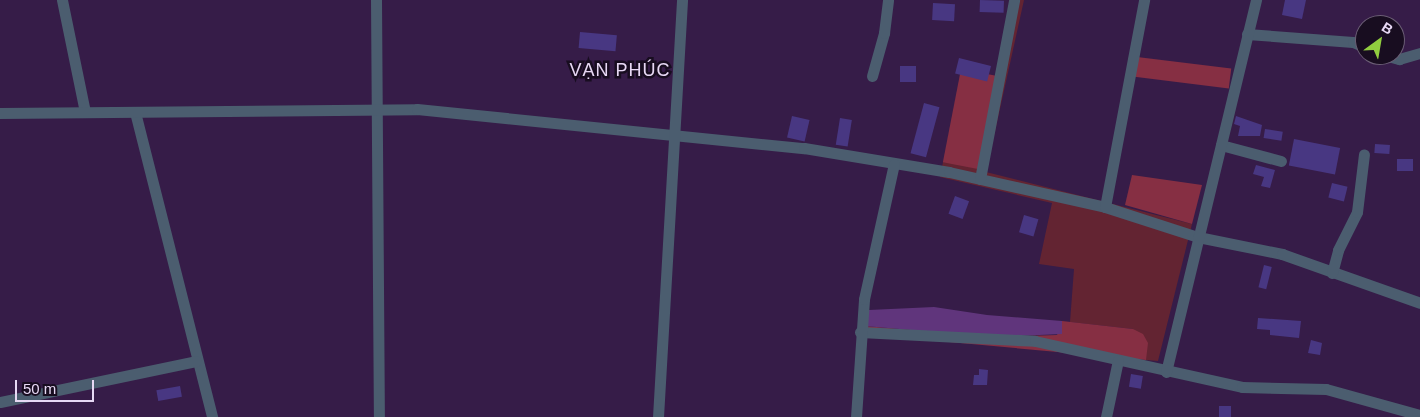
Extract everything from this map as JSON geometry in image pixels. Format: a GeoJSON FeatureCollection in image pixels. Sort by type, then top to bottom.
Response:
{"type":"FeatureCollection","features":[{"type":"Feature","properties":{"kind":"street"},"geometry":{"type":"LineString","coordinates":[[62,0],[85,112]]}},
{"type":"Feature","properties":{"kind":"street"},"geometry":{"type":"LineString","coordinates":[[376,0],[379,417]]}},
{"type":"Feature","properties":{"kind":"street"},"geometry":{"type":"LineString","coordinates":[[658,417],[676,135],[682,0]]}},
{"type":"Feature","properties":{"kind":"street"},"geometry":{"type":"LineString","coordinates":[[872,76],[884,33],[888,0]]}},
{"type":"Feature","properties":{"kind":"street"},"geometry":{"type":"LineString","coordinates":[[980,179],[1014,0]]}},
{"type":"Feature","properties":{"kind":"street"},"geometry":{"type":"LineString","coordinates":[[1105,208],[1144,0]]}},
{"type":"Feature","properties":{"kind":"street"},"geometry":{"type":"LineString","coordinates":[[1166,372],[1256,0]]}},
{"type":"Feature","properties":{"kind":"street"},"geometry":{"type":"LineString","coordinates":[[1247,34],[1355,43]]}},
{"type":"Feature","properties":{"kind":"street"},"geometry":{"type":"LineString","coordinates":[[1405,57],[1420,54]]}},
{"type":"Feature","properties":{"kind":"street"},"geometry":{"type":"LineString","coordinates":[[0,113],[417,109],[804,148],[980,179],[1105,208],[1198,237],[1282,254],[1420,303]]}},
{"type":"Feature","properties":{"kind":"street"},"geometry":{"type":"LineString","coordinates":[[135,112],[196,361],[212,417]]}},
{"type":"Feature","properties":{"kind":"street"},"geometry":{"type":"LineString","coordinates":[[1220,145],[1281,161]]}},
{"type":"Feature","properties":{"kind":"street"},"geometry":{"type":"LineString","coordinates":[[1332,272],[1338,250],[1357,212],[1364,154]]}},
{"type":"Feature","properties":{"kind":"street"},"geometry":{"type":"LineString","coordinates":[[856,417],[860,332],[894,164]]}},
{"type":"Feature","properties":{"kind":"street"},"geometry":{"type":"LineString","coordinates":[[860,332],[1035,341],[1242,388],[1326,389],[1395,412],[1420,415]]}},
{"type":"Feature","properties":{"kind":"street"},"geometry":{"type":"LineString","coordinates":[[1106,417],[1118,360]]}},
{"type":"Feature","properties":{"kind":"street"},"geometry":{"type":"LineString","coordinates":[[0,402],[196,361]]}},
{"type":"Feature","properties":{"kind":"shaded area"},"geometry":{"type":"Polygon","coordinates":[[[1014,0],[1024,0],[986,172],[1192,224],[1158,361],[1146,360],[1133,329],[1070,322],[1074,269],[1039,264],[1052,203],[940,177],[943,162],[980,166],[1014,0]]]}},
{"type":"Feature","properties":{"kind":"shaded area"},"geometry":{"type":"Polygon","coordinates":[[[1129,56],[1231,69],[1229,88],[1127,76],[1129,56]]]}},
{"type":"Feature","properties":{"kind":"shaded area"},"geometry":{"type":"Polygon","coordinates":[[[961,69],[997,76],[979,169],[943,162],[961,69]]]}},
{"type":"Feature","properties":{"kind":"shaded area"},"geometry":{"type":"Polygon","coordinates":[[[1132,175],[1202,185],[1192,224],[1125,205],[1132,175]]]}},
{"type":"Feature","properties":{"kind":"shaded area"},"geometry":{"type":"Polygon","coordinates":[[[934,307],[987,315],[1062,321],[1062,334],[991,337],[865,326],[869,310],[934,307]]]}},
{"type":"Feature","properties":{"kind":"shaded area"},"geometry":{"type":"Polygon","coordinates":[[[1062,321],[1133,329],[1143,334],[1148,343],[1146,360],[861,334],[865,326],[991,337],[1057,335],[1062,321]]]}},
{"type":"Feature","properties":{"kind":"building"},"geometry":{"type":"Polygon","coordinates":[[[980,0],[1004,1],[1004,13],[980,12],[980,0]]]}},
{"type":"Feature","properties":{"kind":"building"},"geometry":{"type":"Polygon","coordinates":[[[1285,0],[1306,0],[1302,19],[1282,15],[1285,0]]]}},
{"type":"Feature","properties":{"kind":"building"},"geometry":{"type":"Polygon","coordinates":[[[933,3],[955,4],[954,21],[932,20],[933,3]]]}},
{"type":"Feature","properties":{"kind":"building"},"geometry":{"type":"Polygon","coordinates":[[[580,32],[617,35],[615,51],[579,48],[580,32]]]}},
{"type":"Feature","properties":{"kind":"building"},"geometry":{"type":"Polygon","coordinates":[[[959,58],[991,66],[987,82],[955,74],[959,58]]]}},
{"type":"Feature","properties":{"kind":"building"},"geometry":{"type":"Polygon","coordinates":[[[900,66],[916,66],[916,82],[900,82],[900,66]]]}},
{"type":"Feature","properties":{"kind":"building"},"geometry":{"type":"Polygon","coordinates":[[[924,103],[939,107],[926,157],[911,153],[924,103]]]}},
{"type":"Feature","properties":{"kind":"building"},"geometry":{"type":"Polygon","coordinates":[[[792,116],[810,120],[805,141],[787,137],[792,116]]]}},
{"type":"Feature","properties":{"kind":"building"},"geometry":{"type":"Polygon","coordinates":[[[1236,116],[1262,125],[1260,136],[1238,136],[1240,126],[1234,124],[1236,116]]]}},
{"type":"Feature","properties":{"kind":"building"},"geometry":{"type":"Polygon","coordinates":[[[840,118],[852,120],[848,147],[836,145],[840,118]]]}},
{"type":"Feature","properties":{"kind":"building"},"geometry":{"type":"Polygon","coordinates":[[[1265,129],[1283,132],[1281,141],[1264,138],[1265,129]]]}},
{"type":"Feature","properties":{"kind":"building"},"geometry":{"type":"Polygon","coordinates":[[[1294,139],[1340,148],[1335,174],[1289,166],[1294,139]]]}},
{"type":"Feature","properties":{"kind":"building"},"geometry":{"type":"Polygon","coordinates":[[[1375,144],[1390,145],[1389,154],[1374,153],[1375,144]]]}},
{"type":"Feature","properties":{"kind":"building"},"geometry":{"type":"Polygon","coordinates":[[[1397,159],[1413,159],[1413,171],[1397,171],[1397,159]]]}},
{"type":"Feature","properties":{"kind":"building"},"geometry":{"type":"Polygon","coordinates":[[[1256,165],[1275,170],[1270,188],[1261,186],[1264,177],[1253,174],[1256,165]]]}},
{"type":"Feature","properties":{"kind":"building"},"geometry":{"type":"Polygon","coordinates":[[[1332,183],[1348,187],[1344,201],[1328,198],[1332,183]]]}},
{"type":"Feature","properties":{"kind":"building"},"geometry":{"type":"Polygon","coordinates":[[[955,196],[969,201],[963,219],[949,214],[955,196]]]}},
{"type":"Feature","properties":{"kind":"building"},"geometry":{"type":"Polygon","coordinates":[[[1024,215],[1038,219],[1033,236],[1019,232],[1024,215]]]}},
{"type":"Feature","properties":{"kind":"building"},"geometry":{"type":"Polygon","coordinates":[[[1264,265],[1272,267],[1266,289],[1258,287],[1264,265]]]}},
{"type":"Feature","properties":{"kind":"building"},"geometry":{"type":"Polygon","coordinates":[[[1258,318],[1301,321],[1299,338],[1270,335],[1270,330],[1257,329],[1258,318]]]}},
{"type":"Feature","properties":{"kind":"building"},"geometry":{"type":"Polygon","coordinates":[[[1311,340],[1322,343],[1320,355],[1308,353],[1311,340]]]}},
{"type":"Feature","properties":{"kind":"building"},"geometry":{"type":"Polygon","coordinates":[[[979,369],[988,370],[987,385],[973,385],[974,375],[979,375],[979,369]]]}},
{"type":"Feature","properties":{"kind":"building"},"geometry":{"type":"Polygon","coordinates":[[[1131,374],[1143,376],[1141,389],[1129,387],[1131,374]]]}},
{"type":"Feature","properties":{"kind":"building"},"geometry":{"type":"Polygon","coordinates":[[[180,386],[182,397],[158,401],[156,390],[180,386]]]}},
{"type":"Feature","properties":{"kind":"building"},"geometry":{"type":"Polygon","coordinates":[[[1219,406],[1231,406],[1231,417],[1219,417],[1219,406]]]}},
{"type":"Feature","properties":{"kind":"district","name":"VẠN PHÚC"},"geometry":{"type":"Point","coordinates":[620,70]}}]}
